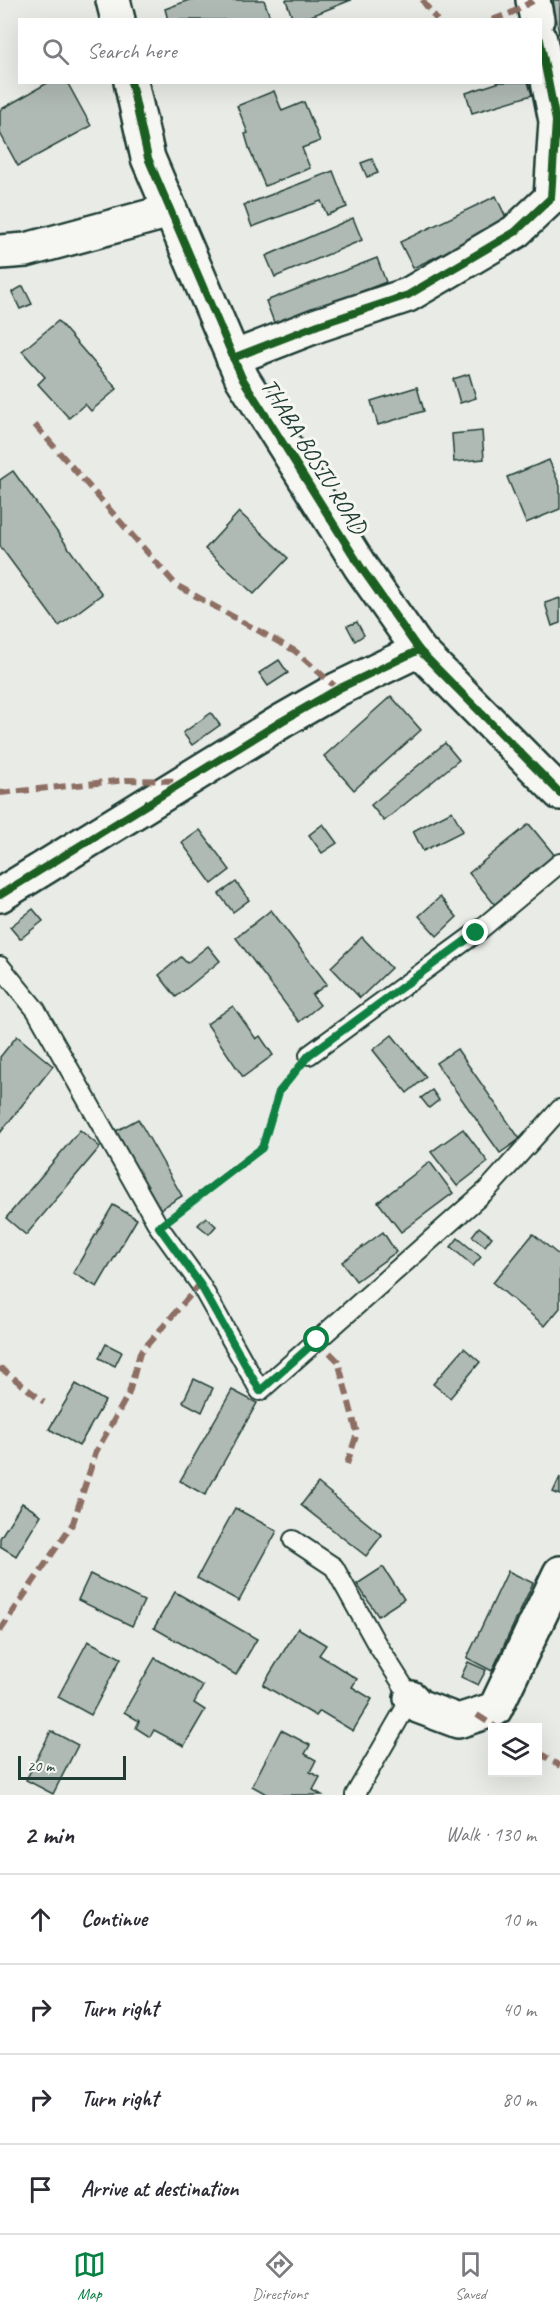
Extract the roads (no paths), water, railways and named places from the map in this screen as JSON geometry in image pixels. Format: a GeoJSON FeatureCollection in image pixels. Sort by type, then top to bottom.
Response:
{"type":"FeatureCollection","features":[{"type":"Feature","properties":{"kind":"street"},"geometry":{"type":"LineString","coordinates":[[113,0],[118,18]]}},
{"type":"Feature","properties":{"kind":"street"},"geometry":{"type":"LineString","coordinates":[[533,0],[537,18]]}},
{"type":"Feature","properties":{"kind":"street"},"geometry":{"type":"LineString","coordinates":[[233,358],[318,325],[408,295],[515,232],[551,198],[556,169],[556,121],[542,50]]}},
{"type":"Feature","properties":{"kind":"street","name":"THABA BOSIU ROAD"},"geometry":{"type":"LineString","coordinates":[[131,84],[148,158],[242,378],[360,566],[419,650],[560,793]]}},
{"type":"Feature","properties":{"kind":"street"},"geometry":{"type":"LineString","coordinates":[[0,252],[26,250],[170,211]]}},
{"type":"Feature","properties":{"kind":"street"},"geometry":{"type":"LineString","coordinates":[[0,895],[282,720],[338,689],[419,650]]}},
{"type":"Feature","properties":{"kind":"street"},"geometry":{"type":"LineString","coordinates":[[411,1698],[418,1706],[458,1721],[495,1709],[560,1573]]}},
{"type":"Feature","properties":{"kind":"lane"},"geometry":{"type":"LineString","coordinates":[[309,1055],[476,933],[560,863]]}},
{"type":"Feature","properties":{"kind":"lane"},"geometry":{"type":"LineString","coordinates":[[0,966],[36,1010],[159,1227],[200,1284],[260,1391],[488,1189],[560,1108]]}},
{"type":"Feature","properties":{"kind":"lane"},"geometry":{"type":"LineString","coordinates":[[293,1540],[334,1567],[375,1641],[411,1698],[355,1795]]}}]}
